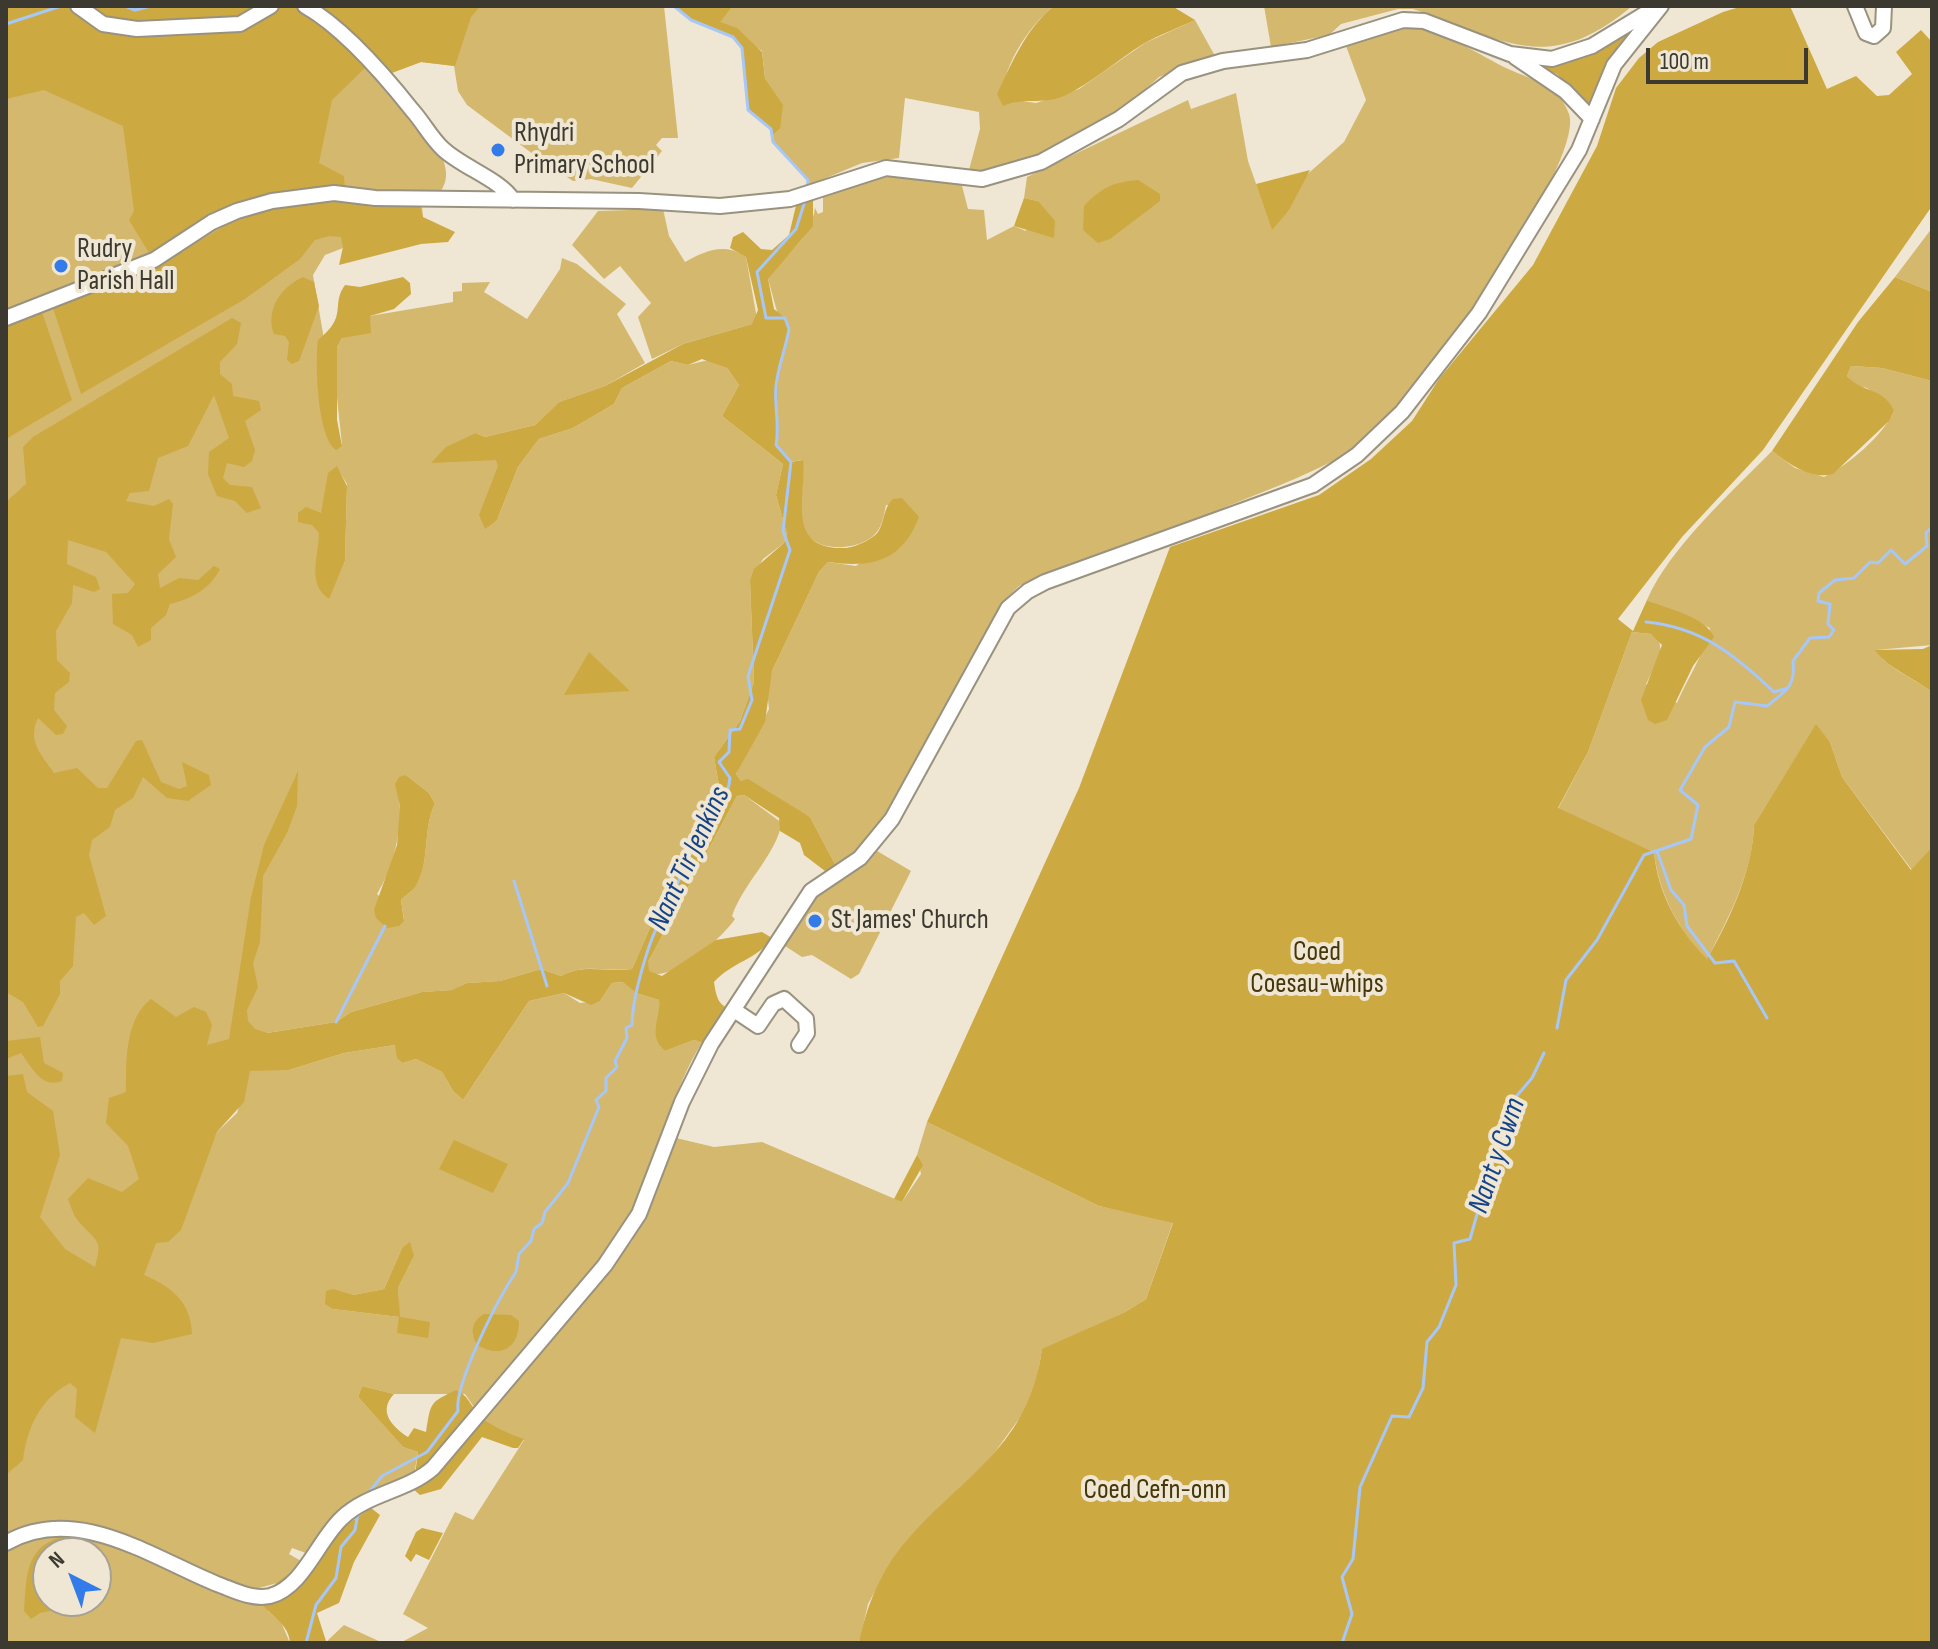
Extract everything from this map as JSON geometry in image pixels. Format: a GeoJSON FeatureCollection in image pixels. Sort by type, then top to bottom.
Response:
{"type":"FeatureCollection","features":[{"type":"Feature","properties":{"kind":"street"},"geometry":{"type":"LineString","coordinates":[[78,6],[103,24],[137,29],[240,24],[271,6]]}},
{"type":"Feature","properties":{"kind":"street"},"geometry":{"type":"LineString","coordinates":[[305,6],[335,28],[411,108],[441,147],[471,171],[503,188],[513,200]]}},
{"type":"Feature","properties":{"kind":"street"},"geometry":{"type":"LineString","coordinates":[[1510,54],[1552,59],[1579,50],[1661,6]]}},
{"type":"Feature","properties":{"kind":"street"},"geometry":{"type":"LineString","coordinates":[[6,1543],[37,1528],[69,1527],[140,1549],[252,1597],[266,1597],[288,1586],[332,1528],[350,1511],[416,1482],[433,1468],[605,1265],[639,1214],[691,1082],[734,1010],[811,891],[860,858],[892,819],[1008,608],[1028,591],[1045,582],[1313,485],[1357,455],[1402,412],[1514,263],[1579,150],[1614,65],[1661,6]]}},
{"type":"Feature","properties":{"kind":"street"},"geometry":{"type":"LineString","coordinates":[[1855,6],[1866,33],[1874,36],[1883,28],[1884,6]]}},
{"type":"Feature","properties":{"kind":"street"},"geometry":{"type":"LineString","coordinates":[[6,318],[154,260],[212,222],[272,201],[334,193],[375,198],[639,201],[720,206],[798,197],[886,168],[962,178],[1000,176],[1041,162],[1101,131],[1182,73],[1242,56],[1307,50],[1403,20],[1424,21],[1510,54],[1565,91],[1592,119]]}},
{"type":"Feature","properties":{"kind":"street"},"geometry":{"type":"LineString","coordinates":[[734,1010],[758,1026],[773,1004],[784,999],[806,1019],[807,1033],[799,1045]]}},
{"type":"Feature","properties":{"kind":"shaded area"},"geometry":{"type":"Polygon","coordinates":[[[61,6],[472,15],[481,6],[664,6],[678,138],[662,138],[656,145],[662,151],[632,188],[591,179],[573,181],[467,105],[458,91],[454,66],[421,62],[376,79],[436,147],[444,162],[446,177],[441,191],[421,195],[423,217],[325,255],[313,275],[331,380],[336,449],[342,445],[336,388],[337,347],[342,338],[370,316],[453,302],[453,292],[462,291],[462,283],[490,282],[484,292],[527,319],[560,269],[562,258],[577,264],[626,304],[617,314],[645,363],[605,386],[559,402],[535,425],[485,437],[476,433],[467,452],[520,437],[497,520],[518,467],[539,439],[573,428],[614,404],[622,388],[671,361],[688,365],[708,360],[727,368],[739,385],[722,416],[783,464],[776,495],[787,534],[784,543],[763,559],[750,581],[754,682],[740,721],[714,757],[720,791],[715,807],[668,887],[664,906],[653,921],[632,969],[587,969],[561,976],[541,969],[500,981],[467,983],[453,990],[422,992],[351,1012],[336,1022],[229,1039],[209,1151],[217,1132],[237,1113],[250,1070],[289,1070],[344,1053],[395,1045],[403,1063],[416,1059],[442,1072],[453,1091],[463,1100],[529,1001],[564,993],[580,1003],[600,1001],[612,983],[624,982],[636,993],[659,1000],[660,1046],[665,1051],[694,1040],[703,1041],[682,1081],[635,1206],[619,1234],[582,1286],[474,1407],[465,1394],[394,1394],[362,1386],[358,1397],[403,1447],[418,1452],[414,1475],[341,1509],[306,1553],[292,1548],[289,1554],[301,1561],[281,1582],[255,1589],[269,1612],[281,1622],[290,1643],[6,1643],[6,24],[61,6]],[[338,469],[328,599],[345,561],[347,484],[338,469]],[[406,775],[399,791],[396,847],[377,894],[404,920],[401,900],[420,877],[435,804],[429,793],[406,775]],[[402,1248],[384,1289],[353,1295],[333,1309],[399,1317],[398,1288],[414,1256],[402,1248]]]}},
{"type":"Feature","properties":{"kind":"shaded area"},"geometry":{"type":"Polygon","coordinates":[[[733,6],[1054,6],[1034,25],[1010,64],[1005,78],[1003,105],[1015,100],[1036,103],[1079,89],[1145,43],[1195,20],[1215,56],[1159,77],[1119,113],[1026,163],[991,173],[969,170],[980,129],[979,112],[905,98],[899,158],[862,163],[807,186],[808,180],[772,136],[780,129],[778,98],[765,78],[762,51],[719,22],[733,6]]]}},
{"type":"Feature","properties":{"kind":"shaded area"},"geometry":{"type":"Polygon","coordinates":[[[1264,6],[1632,6],[1602,28],[1575,41],[1550,46],[1525,46],[1500,40],[1413,9],[1398,9],[1341,24],[1329,35],[1271,47],[1264,6]]]}},
{"type":"Feature","properties":{"kind":"shaded area"},"geometry":{"type":"Polygon","coordinates":[[[1404,25],[1441,35],[1539,82],[1557,95],[1569,114],[1567,141],[1550,183],[1488,288],[1414,390],[1383,426],[1360,446],[1295,479],[1148,540],[1019,586],[1002,603],[882,823],[867,844],[836,866],[810,817],[741,781],[736,774],[769,709],[767,690],[772,671],[819,572],[828,562],[856,566],[918,517],[909,508],[886,505],[879,528],[868,540],[837,547],[816,542],[804,528],[802,519],[802,460],[791,462],[776,445],[778,315],[768,279],[808,230],[815,208],[818,214],[823,212],[823,194],[877,175],[900,173],[961,182],[968,209],[984,210],[987,240],[1014,226],[1026,231],[1038,201],[1024,198],[1027,177],[1188,100],[1191,109],[1236,93],[1248,161],[1272,229],[1288,212],[1303,178],[1344,142],[1366,100],[1346,46],[1404,25]]]}},
{"type":"Feature","properties":{"kind":"shaded area"},"geometry":{"type":"Polygon","coordinates":[[[663,209],[669,236],[685,262],[723,249],[746,257],[757,319],[752,324],[683,344],[652,359],[638,317],[651,303],[620,266],[604,279],[572,245],[598,211],[663,209]]]}},
{"type":"Feature","properties":{"kind":"shaded area"},"geometry":{"type":"Polygon","coordinates":[[[1932,228],[1932,292],[1895,277],[1932,228]]]}},
{"type":"Feature","properties":{"kind":"shaded area"},"geometry":{"type":"Polygon","coordinates":[[[1851,366],[1882,368],[1932,381],[1932,645],[1876,650],[1894,668],[1932,692],[1932,847],[1912,870],[1842,777],[1830,742],[1816,725],[1754,825],[1744,878],[1707,960],[1687,936],[1665,897],[1654,852],[1558,809],[1588,752],[1632,632],[1651,634],[1659,639],[1661,654],[1646,684],[1677,703],[1700,657],[1710,628],[1647,600],[1670,560],[1686,541],[1772,451],[1795,468],[1824,477],[1864,449],[1889,421],[1894,411],[1867,388],[1854,385],[1847,376],[1851,366]]]}},
{"type":"Feature","properties":{"kind":"shaded area"},"geometry":{"type":"Polygon","coordinates":[[[744,795],[782,823],[772,848],[737,904],[732,916],[735,919],[729,927],[686,963],[663,974],[653,974],[648,971],[648,962],[737,796],[744,795]]]}},
{"type":"Feature","properties":{"kind":"shaded area"},"geometry":{"type":"Polygon","coordinates":[[[872,848],[911,871],[859,974],[851,979],[812,955],[802,957],[782,944],[812,896],[872,848]]]}},
{"type":"Feature","properties":{"kind":"shaded area"},"geometry":{"type":"Polygon","coordinates":[[[927,1122],[1099,1206],[1173,1222],[1146,1299],[1125,1312],[1042,1350],[1029,1405],[987,1463],[885,1573],[868,1604],[859,1643],[400,1643],[428,1628],[403,1614],[455,1512],[473,1520],[524,1440],[496,1429],[481,1416],[632,1241],[676,1138],[714,1147],[762,1142],[902,1202],[921,1174],[917,1155],[927,1122]]]}},
{"type":"Feature","properties":{"kind":"shaded area"},"geometry":{"type":"Polygon","coordinates":[[[344,1625],[383,1643],[325,1643],[344,1625]]]}},
{"type":"Feature","properties":{"kind":"green space"},"geometry":{"type":"Polygon","coordinates":[[[6,6],[481,6],[471,17],[455,66],[421,62],[375,79],[365,68],[332,100],[319,163],[344,176],[345,190],[210,217],[149,253],[129,220],[134,211],[123,126],[44,90],[6,99],[6,6]]]}},
{"type":"Feature","properties":{"kind":"green space"},"geometry":{"type":"Polygon","coordinates":[[[674,6],[733,6],[720,22],[737,28],[762,52],[765,78],[783,105],[780,129],[772,136],[771,129],[748,110],[742,48],[733,37],[691,20],[674,6]]]}},
{"type":"Feature","properties":{"kind":"green space"},"geometry":{"type":"Polygon","coordinates":[[[1054,6],[1172,6],[1195,20],[1143,44],[1064,96],[1003,106],[997,94],[1014,58],[1035,25],[1054,6]]]}},
{"type":"Feature","properties":{"kind":"green space","name":"Coed Coesau-whips"},"geometry":{"type":"Polygon","coordinates":[[[1743,6],[1790,6],[1827,89],[1856,76],[1877,96],[1889,95],[1912,74],[1896,52],[1921,30],[1932,42],[1932,206],[1763,450],[1682,537],[1618,619],[1633,631],[1647,600],[1694,618],[1714,637],[1693,666],[1667,720],[1655,724],[1648,720],[1641,700],[1662,645],[1651,634],[1632,632],[1588,752],[1558,808],[1654,852],[1660,882],[1671,910],[1687,936],[1707,959],[1738,895],[1749,860],[1754,825],[1816,724],[1830,742],[1842,777],[1911,870],[1932,847],[1932,1643],[859,1643],[876,1588],[890,1562],[908,1539],[992,1456],[1009,1435],[1024,1410],[1035,1382],[1042,1349],[1125,1312],[1146,1299],[1173,1223],[1099,1206],[927,1122],[1079,788],[1170,547],[1319,495],[1371,459],[1412,421],[1439,379],[1533,265],[1597,146],[1616,88],[1639,58],[1658,42],[1723,12],[1743,6]]]}},
{"type":"Feature","properties":{"kind":"green space"},"geometry":{"type":"Polygon","coordinates":[[[1641,24],[1590,107],[1557,74],[1538,65],[1562,61],[1641,24]]]}},
{"type":"Feature","properties":{"kind":"green space"},"geometry":{"type":"Polygon","coordinates":[[[1310,170],[1288,212],[1272,230],[1256,184],[1310,170]]]}},
{"type":"Feature","properties":{"kind":"green space"},"geometry":{"type":"Polygon","coordinates":[[[1138,180],[1160,194],[1160,201],[1110,239],[1098,243],[1083,230],[1084,206],[1108,187],[1138,180]]]}},
{"type":"Feature","properties":{"kind":"green space"},"geometry":{"type":"Polygon","coordinates":[[[813,193],[813,226],[768,279],[774,309],[785,318],[789,329],[778,367],[776,445],[791,462],[803,460],[803,518],[806,531],[813,540],[826,546],[845,548],[863,543],[878,532],[887,506],[893,499],[902,498],[919,517],[904,544],[894,553],[883,559],[858,564],[828,562],[819,572],[772,671],[765,722],[736,774],[741,781],[748,779],[810,817],[836,866],[825,871],[804,855],[800,843],[780,831],[779,818],[744,795],[737,796],[648,962],[649,971],[662,976],[716,940],[762,932],[772,938],[760,951],[714,982],[721,1004],[734,1010],[711,1044],[694,1040],[665,1051],[656,1033],[659,1000],[636,993],[623,982],[612,983],[600,1001],[591,1005],[564,993],[529,1001],[463,1100],[453,1091],[442,1072],[416,1059],[403,1063],[397,1058],[395,1045],[344,1053],[289,1070],[250,1071],[244,1102],[217,1132],[181,1230],[168,1242],[156,1243],[144,1275],[163,1285],[184,1304],[192,1334],[153,1343],[121,1338],[95,1433],[75,1417],[77,1389],[70,1383],[43,1406],[32,1426],[23,1460],[6,1475],[6,1076],[23,1074],[27,1092],[53,1111],[60,1155],[40,1217],[65,1249],[95,1267],[97,1242],[76,1218],[68,1199],[88,1178],[122,1192],[139,1179],[128,1146],[106,1123],[109,1098],[126,1092],[129,1041],[136,1018],[151,999],[176,1017],[194,1007],[206,1012],[212,1025],[207,1045],[229,1039],[251,897],[264,845],[298,771],[297,806],[287,833],[263,876],[260,942],[253,963],[258,987],[247,1010],[248,1021],[255,1029],[267,1033],[336,1022],[351,1012],[422,992],[452,990],[467,983],[500,981],[541,969],[561,976],[587,969],[632,969],[653,921],[664,906],[668,887],[715,807],[720,791],[714,757],[740,721],[754,682],[750,581],[754,569],[784,543],[787,534],[776,495],[783,464],[722,416],[739,385],[727,368],[702,359],[688,365],[671,361],[622,388],[614,404],[573,428],[539,439],[518,467],[497,520],[485,529],[479,515],[498,466],[496,460],[431,463],[446,447],[476,433],[485,437],[535,425],[559,402],[605,386],[683,344],[752,324],[758,310],[746,257],[730,248],[733,237],[743,232],[761,249],[772,250],[789,235],[798,197],[813,193]]]}},
{"type":"Feature","properties":{"kind":"green space"},"geometry":{"type":"Polygon","coordinates":[[[1024,198],[1038,201],[1055,221],[1054,238],[1014,226],[1024,198]]]}},
{"type":"Feature","properties":{"kind":"green space"},"geometry":{"type":"Polygon","coordinates":[[[334,201],[419,202],[423,217],[455,232],[448,242],[421,244],[339,265],[343,247],[341,237],[315,240],[300,259],[245,299],[81,394],[53,308],[160,265],[226,225],[274,207],[334,201]]]}},
{"type":"Feature","properties":{"kind":"green space"},"geometry":{"type":"Polygon","coordinates":[[[303,277],[314,282],[319,306],[299,361],[292,364],[287,360],[289,342],[285,336],[274,334],[273,308],[282,293],[303,277]]]}},
{"type":"Feature","properties":{"kind":"green space"},"geometry":{"type":"Polygon","coordinates":[[[403,277],[410,283],[411,294],[394,309],[370,316],[371,333],[342,338],[337,347],[337,420],[342,446],[336,450],[321,415],[317,381],[318,340],[333,324],[345,285],[360,287],[403,277]]]}},
{"type":"Feature","properties":{"kind":"green space"},"geometry":{"type":"Polygon","coordinates":[[[1895,277],[1932,292],[1932,381],[1882,368],[1851,366],[1847,376],[1884,398],[1894,411],[1889,421],[1833,474],[1817,475],[1801,470],[1772,451],[1858,322],[1895,277]]]}},
{"type":"Feature","properties":{"kind":"green space"},"geometry":{"type":"Polygon","coordinates":[[[42,312],[72,400],[6,439],[6,327],[42,312]]]}},
{"type":"Feature","properties":{"kind":"green space"},"geometry":{"type":"Polygon","coordinates":[[[232,318],[241,323],[237,344],[220,362],[220,374],[232,384],[233,396],[259,401],[261,410],[245,421],[255,450],[252,461],[244,467],[227,463],[223,478],[230,485],[252,487],[261,508],[247,513],[235,501],[217,496],[208,474],[209,452],[229,438],[214,395],[188,446],[158,458],[149,491],[130,493],[126,501],[154,506],[169,499],[173,504],[169,539],[176,557],[158,574],[160,588],[179,578],[198,580],[214,566],[220,569],[199,592],[170,604],[166,615],[151,628],[151,640],[138,647],[132,635],[113,624],[112,594],[128,593],[135,584],[106,552],[68,540],[67,564],[96,577],[100,589],[94,592],[73,585],[72,603],[56,631],[57,660],[70,673],[69,682],[55,693],[54,710],[67,726],[63,734],[56,735],[38,718],[34,734],[40,753],[54,773],[77,768],[98,788],[107,788],[136,741],[142,740],[161,782],[179,789],[187,786],[182,762],[209,775],[211,785],[188,801],[167,798],[143,777],[133,798],[115,810],[110,827],[92,840],[89,855],[106,916],[94,925],[84,913],[76,917],[73,966],[60,981],[60,994],[43,1026],[38,1027],[23,1002],[6,992],[6,502],[26,484],[23,447],[33,437],[232,318]]]}},
{"type":"Feature","properties":{"kind":"green space"},"geometry":{"type":"Polygon","coordinates":[[[337,466],[347,486],[345,561],[329,599],[322,593],[316,577],[319,533],[312,525],[298,522],[298,513],[306,507],[321,513],[328,473],[337,466]]]}},
{"type":"Feature","properties":{"kind":"green space"},"geometry":{"type":"Polygon","coordinates":[[[1932,645],[1932,692],[1894,668],[1875,650],[1923,649],[1932,645]]]}},
{"type":"Feature","properties":{"kind":"green space"},"geometry":{"type":"Polygon","coordinates":[[[589,652],[630,691],[564,695],[589,652]]]}},
{"type":"Feature","properties":{"kind":"green space"},"geometry":{"type":"Polygon","coordinates":[[[406,775],[429,793],[435,804],[420,878],[414,889],[401,900],[404,921],[399,926],[387,928],[376,918],[374,910],[397,845],[400,806],[395,784],[399,777],[406,775]]]}},
{"type":"Feature","properties":{"kind":"green space"},"geometry":{"type":"Polygon","coordinates":[[[40,1037],[44,1063],[63,1073],[62,1081],[55,1083],[43,1079],[21,1053],[6,1059],[6,1041],[40,1037]]]}},
{"type":"Feature","properties":{"kind":"green space"},"geometry":{"type":"Polygon","coordinates":[[[454,1140],[508,1164],[493,1193],[439,1169],[454,1140]]]}},
{"type":"Feature","properties":{"kind":"green space"},"geometry":{"type":"Polygon","coordinates":[[[917,1155],[923,1165],[902,1202],[894,1199],[917,1155]]]}},
{"type":"Feature","properties":{"kind":"green space"},"geometry":{"type":"Polygon","coordinates":[[[410,1242],[414,1256],[398,1288],[400,1317],[430,1322],[428,1338],[397,1333],[399,1317],[333,1309],[325,1304],[326,1291],[333,1289],[353,1295],[384,1289],[402,1248],[410,1242]]]}},
{"type":"Feature","properties":{"kind":"green space"},"geometry":{"type":"Polygon","coordinates":[[[484,1314],[511,1315],[519,1321],[516,1338],[507,1348],[494,1351],[477,1345],[473,1328],[476,1320],[484,1314]]]}},
{"type":"Feature","properties":{"kind":"green space"},"geometry":{"type":"Polygon","coordinates":[[[362,1386],[394,1394],[389,1400],[387,1412],[396,1428],[408,1437],[414,1428],[426,1432],[433,1405],[456,1390],[488,1422],[524,1439],[518,1448],[513,1448],[482,1437],[441,1489],[420,1495],[413,1489],[418,1452],[403,1447],[358,1397],[362,1386]]]}},
{"type":"Feature","properties":{"kind":"green space"},"geometry":{"type":"Polygon","coordinates":[[[371,1508],[380,1515],[354,1562],[339,1603],[317,1613],[326,1641],[290,1643],[285,1627],[262,1604],[255,1588],[270,1588],[291,1572],[308,1576],[342,1528],[371,1508]]]}},
{"type":"Feature","properties":{"kind":"green space"},"geometry":{"type":"Polygon","coordinates":[[[422,1528],[443,1533],[429,1560],[416,1554],[411,1562],[405,1556],[416,1532],[422,1528]]]}},
{"type":"Feature","properties":{"kind":"green space"},"geometry":{"type":"Polygon","coordinates":[[[31,1562],[34,1617],[31,1619],[24,1611],[31,1562]]]}},
{"type":"Feature","properties":{"kind":"waterway","name":"Nant Tir Jenkins"},"geometry":{"type":"LineString","coordinates":[[6,24],[61,6]]}},
{"type":"Feature","properties":{"kind":"waterway","name":"Nant Tir Jenkins"},"geometry":{"type":"LineString","coordinates":[[125,6],[135,10],[151,6]]}},
{"type":"Feature","properties":{"kind":"waterway","name":"Nant Tir Jenkins"},"geometry":{"type":"LineString","coordinates":[[674,6],[691,20],[733,37],[742,48],[748,110],[771,129],[773,142],[808,180],[807,190]]}},
{"type":"Feature","properties":{"kind":"waterway","name":"Nant Tir Jenkins"},"geometry":{"type":"LineString","coordinates":[[367,1495],[382,1476],[427,1452],[458,1411],[470,1362],[516,1272],[519,1254],[531,1241],[534,1229],[542,1223],[545,1212],[568,1183],[599,1107],[596,1100],[606,1091],[606,1078],[617,1067],[615,1061],[627,1038],[626,1028],[632,1025],[639,981],[649,946],[669,910],[690,856],[726,796],[730,778],[719,762],[729,752],[730,730],[740,729],[752,700],[748,676],[790,550],[783,531],[791,462],[776,445],[778,371],[789,329],[785,318],[766,318],[757,272],[796,229],[805,201]]}},
{"type":"Feature","properties":{"kind":"waterway","name":"Nant y Cwm"},"geometry":{"type":"LineString","coordinates":[[1557,1028],[1566,980],[1597,940],[1644,855],[1691,839],[1698,805],[1680,790],[1705,747],[1729,727],[1735,702],[1767,706],[1788,687],[1793,676],[1793,661],[1810,638],[1829,637],[1834,630],[1828,624],[1830,604],[1818,601],[1819,593],[1835,580],[1854,578],[1870,562],[1878,563],[1891,550],[1905,564],[1927,546],[1926,533],[1932,527]]}},
{"type":"Feature","properties":{"kind":"waterway","name":"Nant y Cwm"},"geometry":{"type":"LineString","coordinates":[[1646,622],[1684,630],[1716,645],[1774,692],[1788,688]]}},
{"type":"Feature","properties":{"kind":"waterway"},"geometry":{"type":"LineString","coordinates":[[1657,851],[1671,890],[1684,905],[1687,926],[1715,963],[1734,961],[1767,1018]]}},
{"type":"Feature","properties":{"kind":"waterway"},"geometry":{"type":"LineString","coordinates":[[514,881],[547,986]]}},
{"type":"Feature","properties":{"kind":"waterway"},"geometry":{"type":"LineString","coordinates":[[336,1022],[385,926]]}},
{"type":"Feature","properties":{"kind":"waterway","name":"Nant y Cwm"},"geometry":{"type":"LineString","coordinates":[[1342,1643],[1352,1614],[1342,1577],[1353,1559],[1360,1487],[1392,1416],[1409,1417],[1423,1388],[1427,1342],[1439,1327],[1456,1285],[1454,1243],[1470,1239],[1495,1151],[1505,1135],[1509,1105],[1532,1078],[1544,1053]]}},
{"type":"Feature","properties":{"kind":"waterway","name":"Nant Tir Jenkins"},"geometry":{"type":"LineString","coordinates":[[306,1643],[316,1605],[336,1578],[341,1547],[355,1530],[358,1513]]}},
{"type":"Feature","properties":{"kind":"place","name":"Rhydri Primary School"},"geometry":{"type":"Point","coordinates":[498,150]}},
{"type":"Feature","properties":{"kind":"place","name":"Rudry Parish Hall"},"geometry":{"type":"Point","coordinates":[61,266]}},
{"type":"Feature","properties":{"kind":"place","name":"St James' Church"},"geometry":{"type":"Point","coordinates":[815,921]}},
{"type":"Feature","properties":{"kind":"park label","name":"Coed Cefn-onn"},"geometry":{"type":"Point","coordinates":[1155,1491]}}]}
